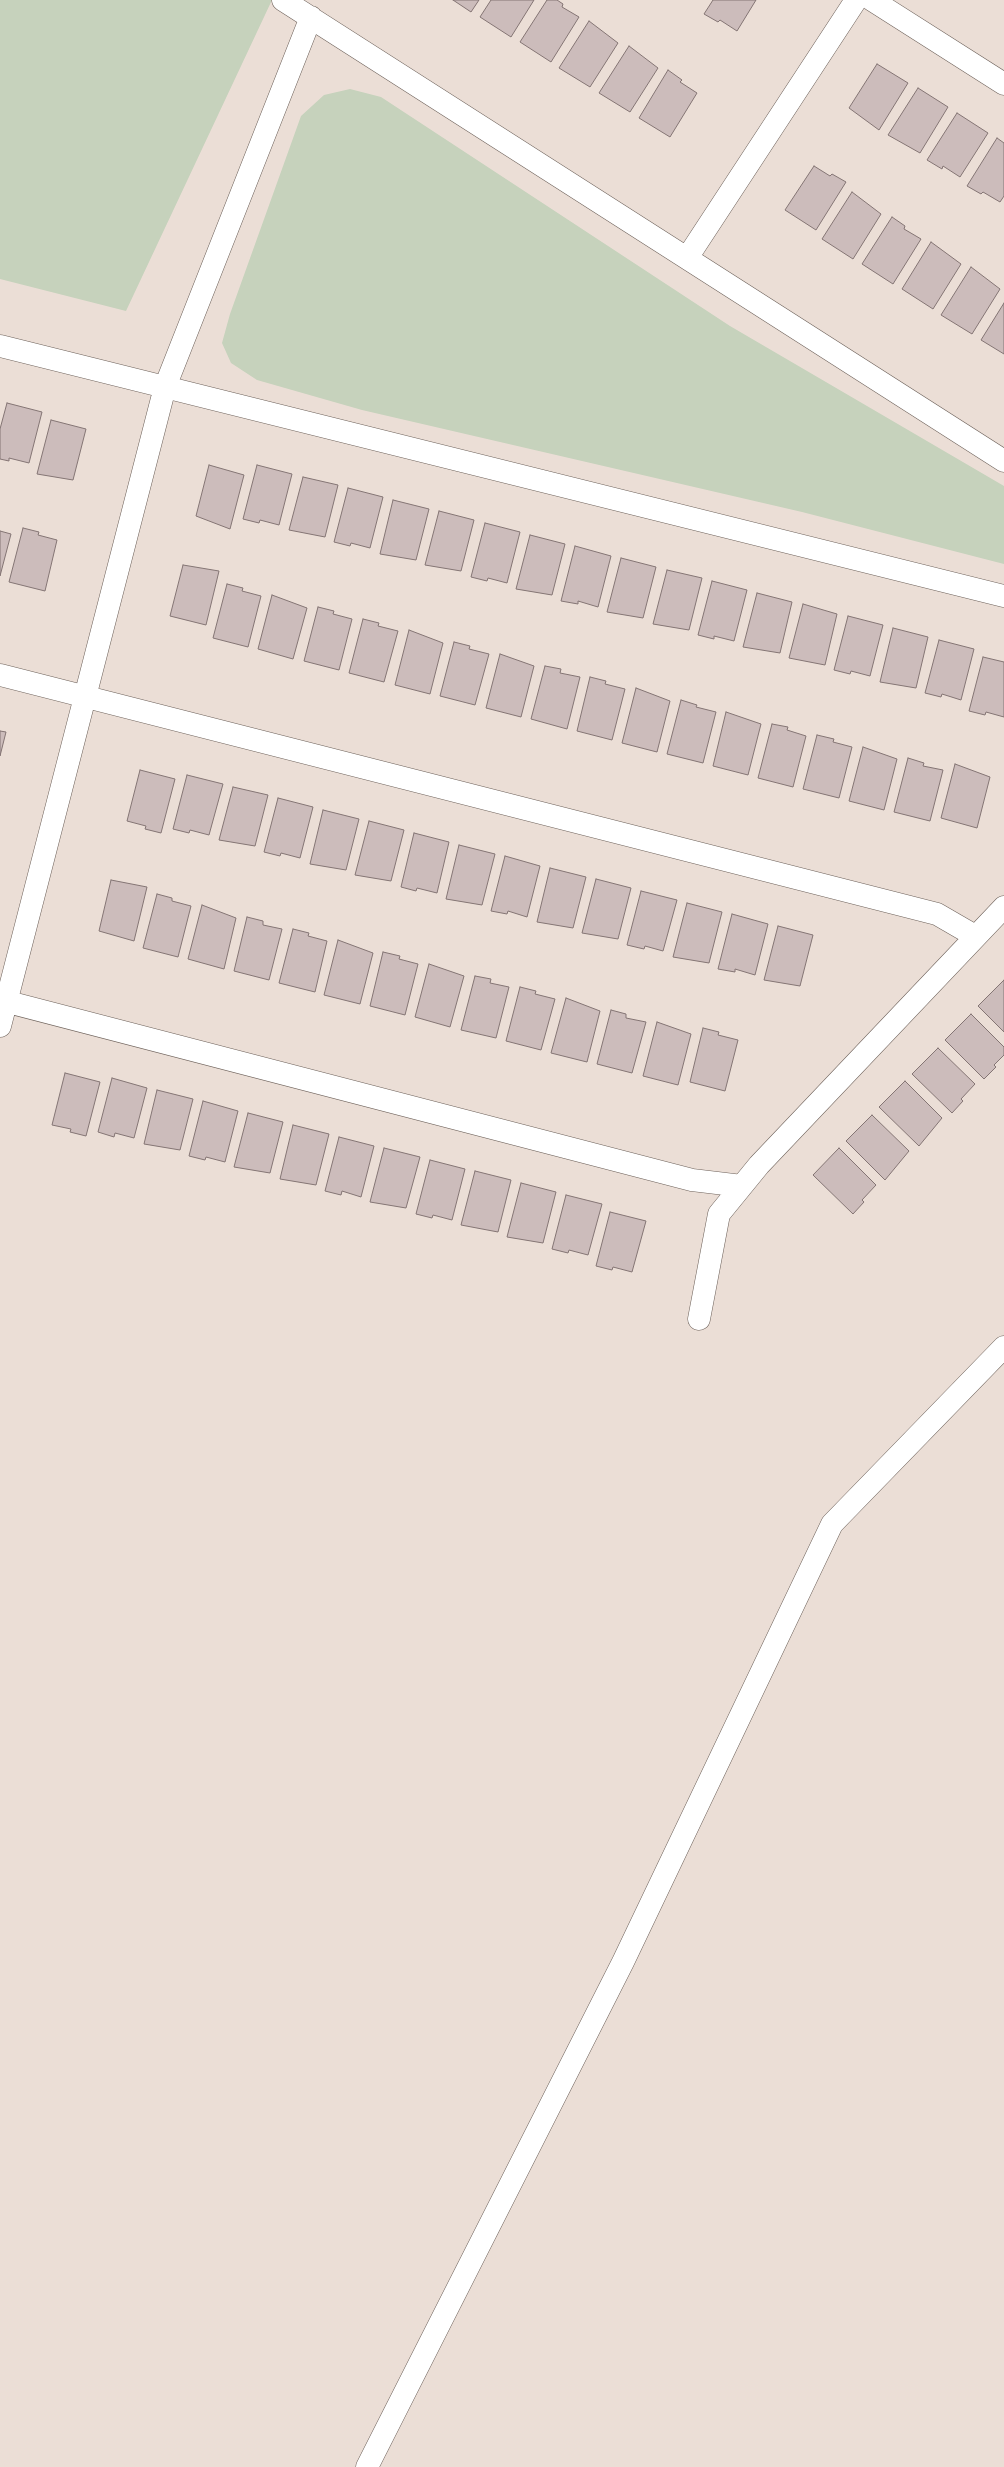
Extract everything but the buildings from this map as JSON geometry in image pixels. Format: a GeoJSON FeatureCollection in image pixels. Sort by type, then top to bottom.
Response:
{"type":"FeatureCollection","features":[{"type":"Feature","properties":{"kind":"street"},"geometry":{"type":"LineString","coordinates":[[283,0],[1004,461]]}},
{"type":"Feature","properties":{"kind":"street"},"geometry":{"type":"LineString","coordinates":[[687,258],[856,0]]}},
{"type":"Feature","properties":{"kind":"street"},"geometry":{"type":"LineString","coordinates":[[872,0],[1004,84]]}},
{"type":"Feature","properties":{"kind":"street"},"geometry":{"type":"LineString","coordinates":[[0,1026],[3,1000],[165,387],[311,18]]}},
{"type":"Feature","properties":{"kind":"street"},"geometry":{"type":"LineString","coordinates":[[0,346],[1004,596]]}},
{"type":"Feature","properties":{"kind":"street"},"geometry":{"type":"LineString","coordinates":[[0,675],[937,914],[975,936]]}},
{"type":"Feature","properties":{"kind":"street"},"geometry":{"type":"LineString","coordinates":[[699,1319],[719,1214],[742,1186],[975,936],[1004,907]]}},
{"type":"Feature","properties":{"kind":"street"},"geometry":{"type":"LineString","coordinates":[[3,1000],[692,1180],[742,1186]]}},
{"type":"Feature","properties":{"kind":"street"},"geometry":{"type":"LineString","coordinates":[[367,2467],[623,1962],[832,1524],[1004,1347]]}},
{"type":"Feature","properties":{"kind":"green space"},"geometry":{"type":"Polygon","coordinates":[[[0,0],[272,0],[126,311],[0,279],[0,0]]]}},
{"type":"Feature","properties":{"kind":"green space"},"geometry":{"type":"Polygon","coordinates":[[[350,89],[381,97],[730,326],[1004,486],[1004,564],[802,512],[362,410],[257,380],[231,363],[222,343],[230,314],[301,116],[324,95],[350,89]]]}}]}
